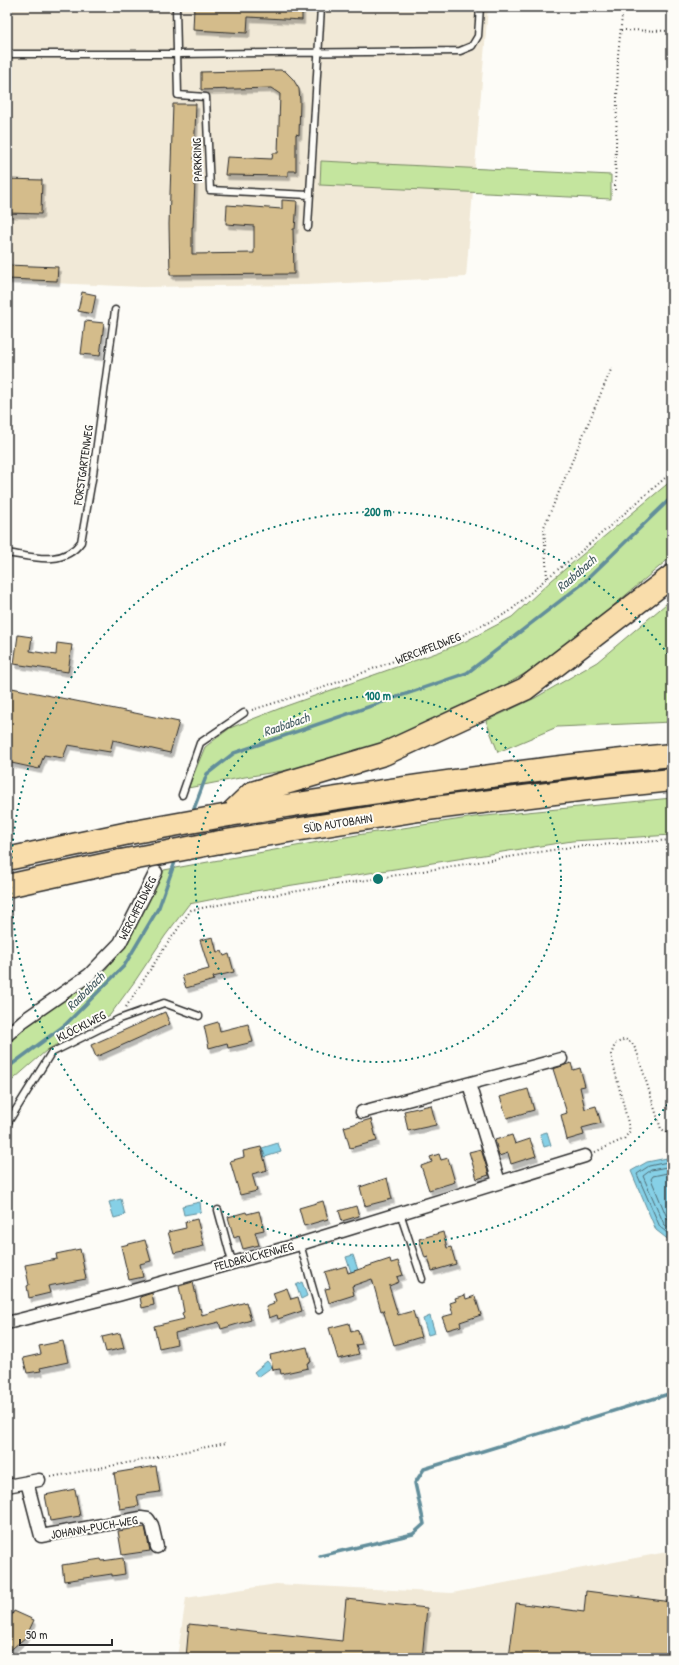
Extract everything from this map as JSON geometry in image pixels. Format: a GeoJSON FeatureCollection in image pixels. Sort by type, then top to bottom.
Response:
{"type":"FeatureCollection","features":[{"type":"Feature","properties":{"kind":"highway"},"geometry":{"type":"LineString","coordinates":[[229,815],[252,794],[384,754],[525,689],[672,576]]}},
{"type":"Feature","properties":{"kind":"highway","name":"SÜD AUTOBAHN"},"geometry":{"type":"LineString","coordinates":[[7,859],[129,833],[229,815],[419,785],[589,762],[672,755]]}},
{"type":"Feature","properties":{"kind":"highway","name":"SÜD AUTOBAHN"},"geometry":{"type":"LineString","coordinates":[[7,886],[121,861],[220,842],[419,810],[587,788],[666,782]]}},
{"type":"Feature","properties":{"kind":"street","name":"WERCHFELDWEG"},"geometry":{"type":"LineString","coordinates":[[7,1035],[23,1021],[89,975],[120,943],[156,872]]}},
{"type":"Feature","properties":{"kind":"street"},"geometry":{"type":"LineString","coordinates":[[362,1112],[561,1059]]}},
{"type":"Feature","properties":{"kind":"street"},"geometry":{"type":"LineString","coordinates":[[469,1084],[499,1182]]}},
{"type":"Feature","properties":{"kind":"street","name":"FELDBRÜCKENWEG"},"geometry":{"type":"LineString","coordinates":[[7,1323],[118,1295],[300,1244],[585,1156]]}},
{"type":"Feature","properties":{"kind":"street"},"geometry":{"type":"LineString","coordinates":[[7,1486],[39,1480]]}},
{"type":"Feature","properties":{"kind":"street","name":"JOHANN-PUCH-WEG"},"geometry":{"type":"LineString","coordinates":[[27,1482],[41,1536],[141,1518],[148,1519],[152,1525],[157,1547]]}},
{"type":"Feature","properties":{"kind":"lane","name":"PARKRING"},"geometry":{"type":"LineString","coordinates":[[176,7],[178,95],[206,97],[210,190],[310,195]]}},
{"type":"Feature","properties":{"kind":"lane"},"geometry":{"type":"LineString","coordinates":[[308,226],[321,7]]}},
{"type":"Feature","properties":{"kind":"lane"},"geometry":{"type":"LineString","coordinates":[[7,54],[460,51],[472,46],[478,36],[480,7]]}},
{"type":"Feature","properties":{"kind":"lane","name":"FORSTGARTENWEG"},"geometry":{"type":"LineString","coordinates":[[7,553],[47,560],[61,557],[75,551],[81,542],[93,474],[115,310]]}},
{"type":"Feature","properties":{"kind":"lane"},"geometry":{"type":"LineString","coordinates":[[182,795],[200,743],[244,712]]}},
{"type":"Feature","properties":{"kind":"lane","name":"KLÖCKLWEG"},"geometry":{"type":"LineString","coordinates":[[7,1124],[51,1053],[119,1019],[164,1003],[199,1016]]}},
{"type":"Feature","properties":{"kind":"lane"},"geometry":{"type":"LineString","coordinates":[[218,1210],[232,1262]]}},
{"type":"Feature","properties":{"kind":"lane"},"geometry":{"type":"LineString","coordinates":[[400,1213],[422,1279]]}},
{"type":"Feature","properties":{"kind":"lane"},"geometry":{"type":"LineString","coordinates":[[300,1244],[319,1310]]}},
{"type":"Feature","properties":{"kind":"path"},"geometry":{"type":"LineString","coordinates":[[616,190],[618,55],[623,7]]}},
{"type":"Feature","properties":{"kind":"path"},"geometry":{"type":"LineString","coordinates":[[621,30],[672,31]]}},
{"type":"Feature","properties":{"kind":"path"},"geometry":{"type":"LineString","coordinates":[[547,578],[544,527],[613,365]]}},
{"type":"Feature","properties":{"kind":"path","name":"WERCHFELDWEG"},"geometry":{"type":"LineString","coordinates":[[244,712],[322,688],[463,635],[509,612],[672,472]]}},
{"type":"Feature","properties":{"kind":"path"},"geometry":{"type":"LineString","coordinates":[[119,1019],[163,950],[191,910],[270,895],[571,847],[672,840]]}},
{"type":"Feature","properties":{"kind":"path"},"geometry":{"type":"LineString","coordinates":[[585,1156],[624,1139],[630,1131],[611,1054],[615,1044],[625,1039],[632,1043],[637,1052],[661,1129],[672,1135]]}},
{"type":"Feature","properties":{"kind":"path"},"geometry":{"type":"LineString","coordinates":[[39,1480],[226,1443]]}},
{"type":"Feature","properties":{"kind":"shaded area"},"geometry":{"type":"Polygon","coordinates":[[[7,7],[488,7],[466,277],[306,285],[142,287],[7,281],[7,7]]]}},
{"type":"Feature","properties":{"kind":"shaded area"},"geometry":{"type":"Polygon","coordinates":[[[672,1551],[672,1658],[177,1658],[186,1598],[276,1584],[452,1593],[672,1551]]]}},
{"type":"Feature","properties":{"kind":"green space"},"geometry":{"type":"Polygon","coordinates":[[[321,161],[611,175],[611,199],[320,185],[321,161]]]}},
{"type":"Feature","properties":{"kind":"green space"},"geometry":{"type":"Polygon","coordinates":[[[672,480],[672,556],[554,656],[494,692],[359,754],[307,767],[188,788],[205,747],[230,728],[286,706],[439,652],[466,641],[512,617],[552,580],[672,480]]]}},
{"type":"Feature","properties":{"kind":"green space"},"geometry":{"type":"Polygon","coordinates":[[[672,599],[672,722],[557,727],[498,752],[486,721],[535,698],[597,662],[672,599]]]}},
{"type":"Feature","properties":{"kind":"green space"},"geometry":{"type":"Polygon","coordinates":[[[672,798],[672,835],[572,841],[255,891],[189,904],[110,1015],[47,1050],[7,1085],[7,1041],[29,1021],[104,972],[134,930],[164,870],[357,835],[475,817],[672,798]]]}},
{"type":"Feature","properties":{"kind":"water"},"geometry":{"type":"Polygon","coordinates":[[[547,1132],[551,1145],[544,1147],[540,1134],[547,1132]]]}},
{"type":"Feature","properties":{"kind":"water"},"geometry":{"type":"Polygon","coordinates":[[[278,1143],[281,1152],[265,1157],[262,1148],[278,1143]]]}},
{"type":"Feature","properties":{"kind":"water"},"geometry":{"type":"Polygon","coordinates":[[[672,1157],[672,1236],[670,1241],[656,1230],[631,1171],[647,1162],[672,1157]]]}},
{"type":"Feature","properties":{"kind":"water"},"geometry":{"type":"Polygon","coordinates":[[[121,1199],[125,1215],[114,1218],[109,1202],[121,1199]]]}},
{"type":"Feature","properties":{"kind":"water"},"geometry":{"type":"Polygon","coordinates":[[[200,1202],[201,1212],[184,1215],[182,1206],[200,1202]]]}},
{"type":"Feature","properties":{"kind":"water"},"geometry":{"type":"Polygon","coordinates":[[[353,1255],[359,1273],[352,1275],[346,1257],[353,1255]]]}},
{"type":"Feature","properties":{"kind":"water"},"geometry":{"type":"Polygon","coordinates":[[[302,1282],[307,1296],[301,1299],[296,1285],[302,1282]]]}},
{"type":"Feature","properties":{"kind":"water"},"geometry":{"type":"Polygon","coordinates":[[[430,1316],[435,1333],[428,1335],[423,1319],[430,1316]]]}},
{"type":"Feature","properties":{"kind":"water"},"geometry":{"type":"Polygon","coordinates":[[[267,1361],[272,1367],[258,1377],[254,1372],[267,1361]]]}},
{"type":"Feature","properties":{"kind":"building"},"geometry":{"type":"Polygon","coordinates":[[[194,7],[302,7],[302,20],[248,17],[247,33],[193,30],[194,7]]]}},
{"type":"Feature","properties":{"kind":"building"},"geometry":{"type":"Polygon","coordinates":[[[285,71],[293,79],[299,89],[299,135],[296,134],[296,171],[288,171],[288,176],[225,175],[227,157],[272,159],[273,153],[278,153],[280,94],[271,88],[201,90],[201,72],[285,71]]]}},
{"type":"Feature","properties":{"kind":"building"},"geometry":{"type":"Polygon","coordinates":[[[173,104],[196,104],[194,160],[196,160],[192,254],[254,253],[254,226],[226,224],[227,205],[282,209],[282,200],[297,201],[295,229],[293,229],[294,274],[170,275],[169,224],[173,104]]]}},
{"type":"Feature","properties":{"kind":"building"},"geometry":{"type":"Polygon","coordinates":[[[7,179],[42,180],[41,214],[7,213],[7,179]]]}},
{"type":"Feature","properties":{"kind":"building"},"geometry":{"type":"Polygon","coordinates":[[[7,265],[58,267],[57,281],[7,279],[7,265]]]}},
{"type":"Feature","properties":{"kind":"building"},"geometry":{"type":"Polygon","coordinates":[[[82,292],[96,295],[92,314],[78,311],[82,292]]]}},
{"type":"Feature","properties":{"kind":"building"},"geometry":{"type":"Polygon","coordinates":[[[85,321],[104,323],[100,356],[81,354],[85,321]]]}},
{"type":"Feature","properties":{"kind":"building"},"geometry":{"type":"Polygon","coordinates":[[[18,635],[32,637],[30,651],[56,655],[57,643],[72,645],[68,672],[14,664],[18,635]]]}},
{"type":"Feature","properties":{"kind":"building"},"geometry":{"type":"Polygon","coordinates":[[[7,687],[179,722],[170,753],[113,740],[110,752],[68,745],[63,758],[44,755],[39,769],[7,762],[7,687]]]}},
{"type":"Feature","properties":{"kind":"building"},"geometry":{"type":"Polygon","coordinates":[[[213,937],[217,953],[222,951],[224,956],[229,954],[234,972],[213,977],[214,980],[186,988],[182,976],[209,969],[200,940],[213,937]]]}},
{"type":"Feature","properties":{"kind":"building"},"geometry":{"type":"Polygon","coordinates":[[[165,1012],[170,1024],[96,1057],[91,1045],[165,1012]]]}},
{"type":"Feature","properties":{"kind":"building"},"geometry":{"type":"Polygon","coordinates":[[[218,1022],[220,1031],[248,1024],[253,1042],[228,1048],[227,1043],[209,1048],[204,1026],[218,1022]]]}},
{"type":"Feature","properties":{"kind":"building"},"geometry":{"type":"Polygon","coordinates":[[[571,1063],[573,1070],[580,1068],[585,1086],[580,1087],[585,1109],[596,1106],[601,1123],[582,1128],[584,1135],[567,1140],[561,1115],[567,1113],[553,1069],[571,1063]]]}},
{"type":"Feature","properties":{"kind":"building"},"geometry":{"type":"Polygon","coordinates":[[[528,1089],[534,1110],[507,1118],[500,1097],[528,1089]]]}},
{"type":"Feature","properties":{"kind":"building"},"geometry":{"type":"Polygon","coordinates":[[[431,1105],[436,1125],[408,1131],[404,1111],[431,1105]]]}},
{"type":"Feature","properties":{"kind":"building"},"geometry":{"type":"Polygon","coordinates":[[[371,1119],[377,1141],[350,1148],[344,1127],[371,1119]]]}},
{"type":"Feature","properties":{"kind":"building"},"geometry":{"type":"Polygon","coordinates":[[[512,1135],[515,1144],[530,1139],[536,1156],[511,1164],[508,1153],[499,1156],[495,1140],[512,1135]]]}},
{"type":"Feature","properties":{"kind":"building"},"geometry":{"type":"Polygon","coordinates":[[[261,1147],[267,1170],[252,1174],[257,1191],[240,1195],[230,1161],[244,1157],[243,1151],[261,1147]]]}},
{"type":"Feature","properties":{"kind":"building"},"geometry":{"type":"Polygon","coordinates":[[[481,1149],[489,1175],[477,1179],[469,1152],[481,1149]]]}},
{"type":"Feature","properties":{"kind":"building"},"geometry":{"type":"Polygon","coordinates":[[[439,1154],[441,1160],[448,1158],[455,1182],[429,1190],[421,1166],[432,1162],[430,1157],[439,1154]]]}},
{"type":"Feature","properties":{"kind":"building"},"geometry":{"type":"Polygon","coordinates":[[[387,1178],[392,1199],[365,1206],[360,1187],[387,1178]]]}},
{"type":"Feature","properties":{"kind":"building"},"geometry":{"type":"Polygon","coordinates":[[[323,1201],[328,1219],[304,1226],[299,1208],[323,1201]]]}},
{"type":"Feature","properties":{"kind":"building"},"geometry":{"type":"Polygon","coordinates":[[[356,1206],[359,1216],[342,1221],[339,1211],[356,1206]]]}},
{"type":"Feature","properties":{"kind":"building"},"geometry":{"type":"Polygon","coordinates":[[[259,1211],[264,1230],[255,1232],[259,1245],[243,1249],[239,1236],[234,1238],[228,1217],[246,1212],[247,1214],[259,1211]]]}},
{"type":"Feature","properties":{"kind":"building"},"geometry":{"type":"Polygon","coordinates":[[[197,1219],[204,1246],[174,1253],[168,1232],[186,1228],[185,1222],[197,1219]]]}},
{"type":"Feature","properties":{"kind":"building"},"geometry":{"type":"Polygon","coordinates":[[[443,1232],[447,1248],[451,1247],[456,1264],[432,1271],[428,1257],[425,1258],[419,1239],[443,1232]]]}},
{"type":"Feature","properties":{"kind":"building"},"geometry":{"type":"Polygon","coordinates":[[[145,1240],[151,1261],[140,1264],[143,1277],[129,1280],[121,1246],[145,1240]]]}},
{"type":"Feature","properties":{"kind":"building"},"geometry":{"type":"Polygon","coordinates":[[[80,1249],[86,1279],[48,1286],[50,1293],[29,1298],[27,1286],[29,1285],[25,1265],[57,1259],[56,1254],[80,1249]]]}},
{"type":"Feature","properties":{"kind":"building"},"geometry":{"type":"Polygon","coordinates":[[[390,1259],[391,1263],[398,1261],[403,1275],[397,1277],[399,1282],[389,1286],[398,1315],[413,1311],[421,1337],[394,1345],[383,1310],[381,1311],[372,1279],[352,1286],[354,1295],[329,1303],[325,1289],[330,1288],[325,1272],[346,1266],[348,1273],[390,1259]]]}},
{"type":"Feature","properties":{"kind":"building"},"geometry":{"type":"Polygon","coordinates":[[[193,1282],[199,1309],[200,1308],[202,1315],[246,1302],[251,1320],[221,1329],[219,1322],[175,1333],[177,1344],[159,1348],[154,1326],[184,1319],[179,1286],[193,1282]]]}},
{"type":"Feature","properties":{"kind":"building"},"geometry":{"type":"Polygon","coordinates":[[[287,1288],[291,1299],[298,1297],[302,1311],[278,1319],[277,1315],[269,1318],[266,1307],[274,1304],[273,1302],[276,1301],[273,1293],[287,1288]]]}},
{"type":"Feature","properties":{"kind":"building"},"geometry":{"type":"Polygon","coordinates":[[[152,1293],[154,1305],[142,1308],[140,1297],[152,1293]]]}},
{"type":"Feature","properties":{"kind":"building"},"geometry":{"type":"Polygon","coordinates":[[[465,1295],[466,1299],[475,1296],[481,1315],[460,1322],[461,1326],[447,1330],[442,1317],[453,1314],[450,1303],[456,1301],[455,1298],[465,1295]]]}},
{"type":"Feature","properties":{"kind":"building"},"geometry":{"type":"Polygon","coordinates":[[[349,1323],[351,1332],[358,1330],[362,1344],[356,1345],[359,1354],[338,1359],[329,1328],[349,1323]]]}},
{"type":"Feature","properties":{"kind":"building"},"geometry":{"type":"Polygon","coordinates":[[[120,1333],[124,1348],[106,1352],[102,1337],[120,1333]]]}},
{"type":"Feature","properties":{"kind":"building"},"geometry":{"type":"Polygon","coordinates":[[[63,1341],[68,1362],[40,1368],[41,1371],[27,1373],[23,1358],[41,1354],[39,1346],[63,1341]]]}},
{"type":"Feature","properties":{"kind":"building"},"geometry":{"type":"Polygon","coordinates":[[[307,1347],[311,1362],[307,1363],[308,1368],[281,1374],[280,1369],[273,1370],[270,1355],[307,1347]]]}},
{"type":"Feature","properties":{"kind":"building"},"geometry":{"type":"Polygon","coordinates":[[[156,1466],[160,1492],[137,1495],[139,1506],[120,1509],[114,1473],[156,1466]]]}},
{"type":"Feature","properties":{"kind":"building"},"geometry":{"type":"Polygon","coordinates":[[[75,1489],[80,1516],[50,1521],[45,1495],[75,1489]]]}},
{"type":"Feature","properties":{"kind":"building"},"geometry":{"type":"Polygon","coordinates":[[[145,1527],[150,1551],[122,1555],[118,1531],[145,1527]]]}},
{"type":"Feature","properties":{"kind":"building"},"geometry":{"type":"Polygon","coordinates":[[[123,1558],[125,1574],[112,1576],[112,1574],[64,1581],[62,1565],[101,1559],[102,1561],[123,1558]]]}},
{"type":"Feature","properties":{"kind":"building"},"geometry":{"type":"Polygon","coordinates":[[[586,1591],[672,1602],[672,1658],[509,1658],[516,1603],[584,1612],[586,1591]]]}},
{"type":"Feature","properties":{"kind":"building"},"geometry":{"type":"Polygon","coordinates":[[[346,1599],[427,1608],[422,1658],[186,1658],[189,1624],[342,1641],[346,1599]]]}},
{"type":"Feature","properties":{"kind":"building"},"geometry":{"type":"Polygon","coordinates":[[[14,1611],[34,1620],[26,1637],[7,1653],[7,1621],[14,1611]]]}},
{"type":"Feature","properties":{"kind":"waterway","name":"Raababach"},"geometry":{"type":"LineString","coordinates":[[192,814],[207,774],[234,753],[467,673],[582,584],[672,497]]}},
{"type":"Feature","properties":{"kind":"waterway","name":"Raababach"},"geometry":{"type":"LineString","coordinates":[[7,1068],[65,1025],[124,966],[159,907],[176,859]]}},
{"type":"Feature","properties":{"kind":"waterway"},"geometry":{"type":"LineString","coordinates":[[670,1237],[672,1245]]}},
{"type":"Feature","properties":{"kind":"waterway"},"geometry":{"type":"LineString","coordinates":[[320,1556],[413,1534],[424,1524],[415,1483],[424,1469],[672,1393]]}}]}
